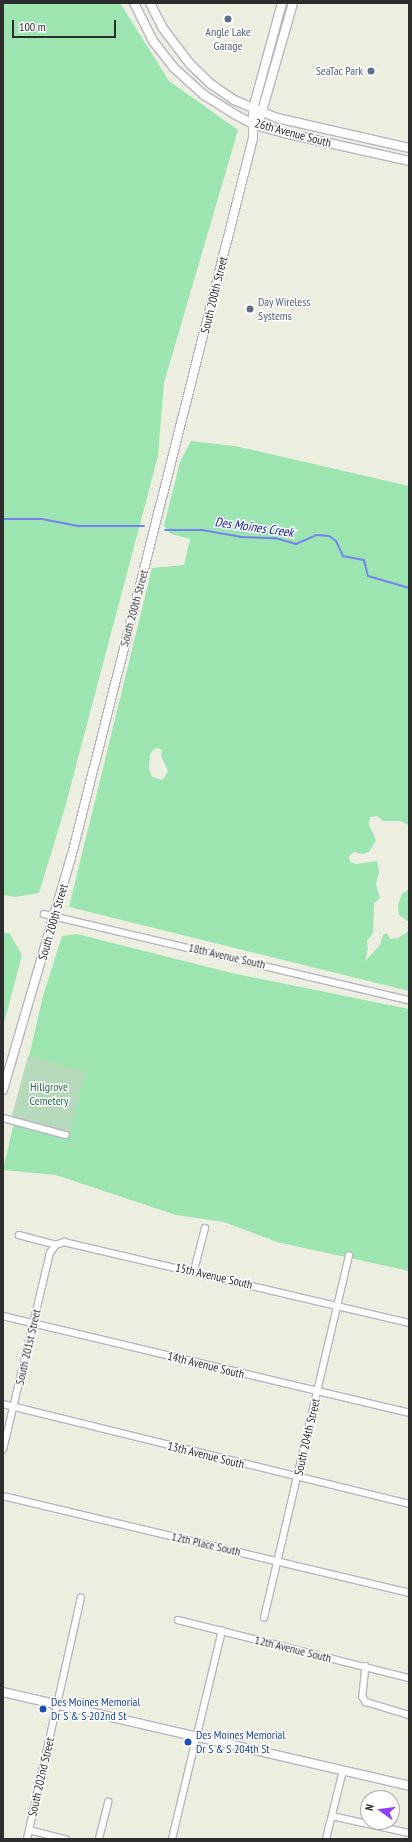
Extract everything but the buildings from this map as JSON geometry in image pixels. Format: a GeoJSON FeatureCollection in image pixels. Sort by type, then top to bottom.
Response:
{"type":"FeatureCollection","features":[{"type":"Feature","properties":{"kind":"main road","name":"26th Avenue South"},"geometry":{"type":"LineString","coordinates":[[134,3],[153,41],[176,70],[204,95],[255,125],[409,161]]}},
{"type":"Feature","properties":{"kind":"main road","name":"26th Avenue South"},"geometry":{"type":"LineString","coordinates":[[150,3],[166,32],[197,72],[228,96],[263,114],[409,148]]}},
{"type":"Feature","properties":{"kind":"main road","name":"South 200th Street"},"geometry":{"type":"LineString","coordinates":[[3,1090],[55,915],[229,235],[255,125],[253,109],[282,3]]}},
{"type":"Feature","properties":{"kind":"main road","name":"South 200th Street"},"geometry":{"type":"LineString","coordinates":[[255,125],[263,114],[293,3]]}},
{"type":"Feature","properties":{"kind":"main road"},"geometry":{"type":"LineString","coordinates":[[279,14],[280,27],[284,34]]}},
{"type":"Feature","properties":{"kind":"main road"},"geometry":{"type":"LineString","coordinates":[[3,1692],[409,1786]]}},
{"type":"Feature","properties":{"kind":"street","name":"18th Avenue South"},"geometry":{"type":"LineString","coordinates":[[44,914],[55,915],[409,1000]]}},
{"type":"Feature","properties":{"kind":"street"},"geometry":{"type":"LineString","coordinates":[[3,1118],[66,1135]]}},
{"type":"Feature","properties":{"kind":"street"},"geometry":{"type":"LineString","coordinates":[[194,1271],[205,1228]]}},
{"type":"Feature","properties":{"kind":"street","name":"15th Avenue South"},"geometry":{"type":"LineString","coordinates":[[19,1235],[56,1245],[64,1242],[194,1271],[409,1323]]}},
{"type":"Feature","properties":{"kind":"street","name":"South 201st Street"},"geometry":{"type":"LineString","coordinates":[[3,1450],[50,1253],[56,1245]]}},
{"type":"Feature","properties":{"kind":"street","name":"South 204th Street"},"geometry":{"type":"LineString","coordinates":[[264,1618],[349,1256]]}},
{"type":"Feature","properties":{"kind":"street","name":"14th Avenue South"},"geometry":{"type":"LineString","coordinates":[[3,1316],[409,1413]]}},
{"type":"Feature","properties":{"kind":"street","name":"13th Avenue South"},"geometry":{"type":"LineString","coordinates":[[3,1404],[409,1504]]}},
{"type":"Feature","properties":{"kind":"street","name":"12th Place South"},"geometry":{"type":"LineString","coordinates":[[3,1496],[409,1593]]}},
{"type":"Feature","properties":{"kind":"street","name":"South 202nd Street"},"geometry":{"type":"LineString","coordinates":[[27,1839],[81,1598]]}},
{"type":"Feature","properties":{"kind":"street","name":"12th Avenue South"},"geometry":{"type":"LineString","coordinates":[[178,1620],[409,1678]]}},
{"type":"Feature","properties":{"kind":"street"},"geometry":{"type":"LineString","coordinates":[[172,1839],[222,1631]]}},
{"type":"Feature","properties":{"kind":"street"},"geometry":{"type":"LineString","coordinates":[[366,1666],[363,1698],[366,1702],[409,1715]]}},
{"type":"Feature","properties":{"kind":"street"},"geometry":{"type":"LineString","coordinates":[[326,1839],[343,1771]]}},
{"type":"Feature","properties":{"kind":"street"},"geometry":{"type":"LineString","coordinates":[[99,1839],[108,1802]]}},
{"type":"Feature","properties":{"kind":"street"},"geometry":{"type":"LineString","coordinates":[[332,1816],[409,1833]]}},
{"type":"Feature","properties":{"kind":"street"},"geometry":{"type":"LineString","coordinates":[[29,1830],[66,1839]]}},
{"type":"Feature","properties":{"kind":"green space"},"geometry":{"type":"Polygon","coordinates":[[[3,3],[120,3],[169,81],[238,130],[164,383],[158,456],[64,811],[39,893],[15,897],[3,895],[3,3]]]}},
{"type":"Feature","properties":{"kind":"green space"},"geometry":{"type":"Polygon","coordinates":[[[191,441],[235,446],[409,486],[409,825],[400,821],[383,821],[377,816],[370,817],[369,825],[376,840],[369,852],[363,854],[354,852],[349,856],[350,862],[356,864],[377,861],[379,871],[376,884],[380,898],[374,903],[373,933],[367,941],[368,949],[365,961],[380,945],[383,935],[387,933],[390,939],[398,938],[409,931],[409,991],[69,907],[152,568],[184,565],[190,539],[171,534],[164,526],[180,462],[191,441]],[[158,748],[154,749],[150,755],[149,769],[152,777],[163,780],[168,771],[161,756],[162,750],[158,748]]]}},
{"type":"Feature","properties":{"kind":"green space"},"geometry":{"type":"Polygon","coordinates":[[[409,889],[409,922],[399,915],[398,905],[402,894],[409,889]]]}},
{"type":"Feature","properties":{"kind":"green space"},"geometry":{"type":"Polygon","coordinates":[[[3,932],[10,934],[22,955],[3,1027],[3,932]]]}},
{"type":"Feature","properties":{"kind":"green space"},"geometry":{"type":"Polygon","coordinates":[[[77,934],[232,973],[409,1009],[409,1271],[277,1242],[224,1222],[176,1215],[56,1175],[3,1170],[43,996],[62,936],[77,934]]]}},
{"type":"Feature","properties":{"kind":"green space","name":"Hillgrove Cemetery"},"geometry":{"type":"Polygon","coordinates":[[[28,1056],[86,1072],[70,1132],[12,1117],[28,1056]]]}},
{"type":"Feature","properties":{"kind":"waterway","name":"Des Moines Creek"},"geometry":{"type":"LineString","coordinates":[[3,519],[42,519],[79,526],[144,526]]}},
{"type":"Feature","properties":{"kind":"waterway","name":"Des Moines Creek"},"geometry":{"type":"LineString","coordinates":[[165,530],[202,530],[240,537],[275,538],[296,544],[316,535],[329,536],[336,541],[343,556],[364,560],[368,576],[409,588]]}},
{"type":"Feature","properties":{"kind":"place","name":"Angle Lake Garage"},"geometry":{"type":"Point","coordinates":[228,19]}},
{"type":"Feature","properties":{"kind":"place","name":"SeaTac Park"},"geometry":{"type":"Point","coordinates":[371,71]}},
{"type":"Feature","properties":{"kind":"place","name":"Day Wireless Systems"},"geometry":{"type":"Point","coordinates":[250,309]}},
{"type":"Feature","properties":{"kind":"place","name":"Des Moines Memorial Dr S & S 202nd St"},"geometry":{"type":"Point","coordinates":[43,1709]}},
{"type":"Feature","properties":{"kind":"place","name":"Des Moines Memorial Dr S & S 204th St"},"geometry":{"type":"Point","coordinates":[188,1742]}}]}
